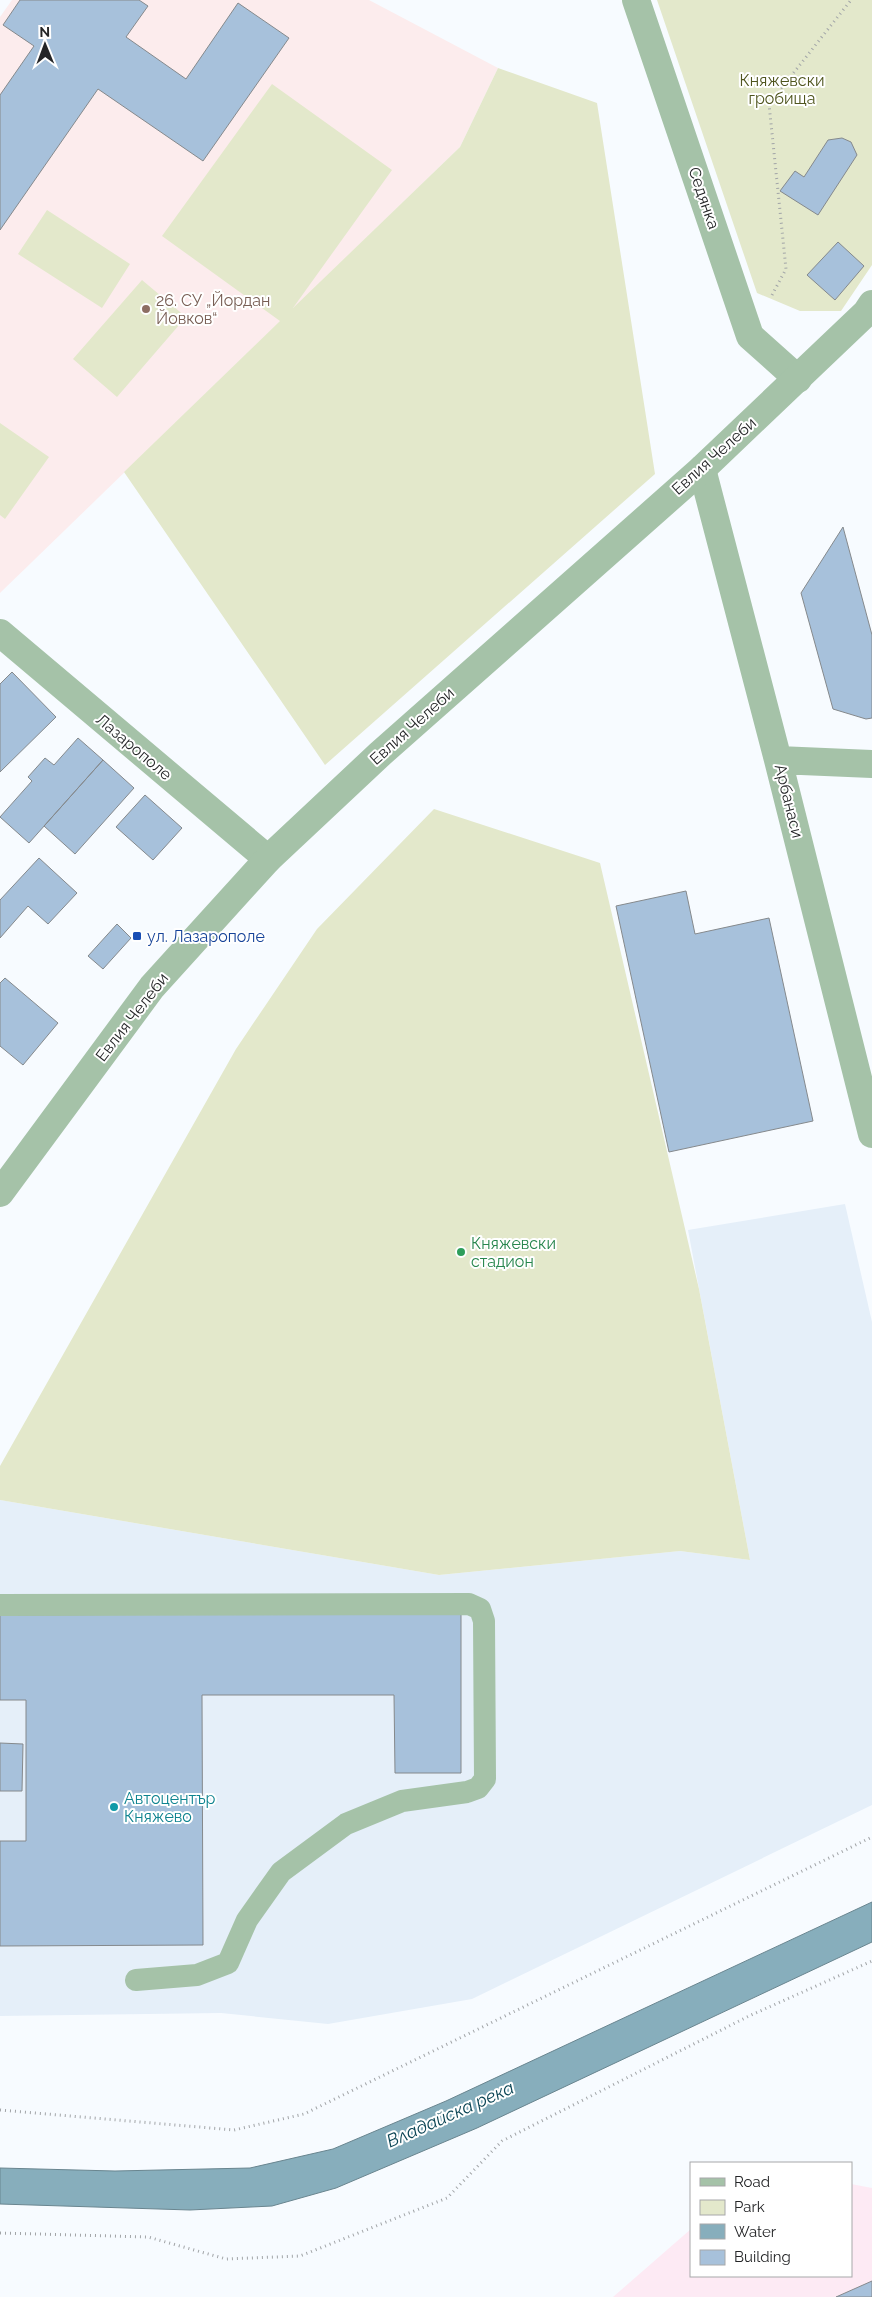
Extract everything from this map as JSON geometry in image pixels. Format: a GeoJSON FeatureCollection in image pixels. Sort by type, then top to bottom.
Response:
{"type":"FeatureCollection","features":[{"type":"Feature","properties":{"kind":"street","name":"Седянка"},"geometry":{"type":"LineString","coordinates":[[636,0],[750,336],[798,379]]}},
{"type":"Feature","properties":{"kind":"street","name":"Евлия Челеби"},"geometry":{"type":"LineString","coordinates":[[0,1192],[152,987],[268,860],[380,754],[702,469],[870,312]]}},
{"type":"Feature","properties":{"kind":"street","name":"Арбанаси"},"geometry":{"type":"LineString","coordinates":[[702,469],[778,760],[872,1134]]}},
{"type":"Feature","properties":{"kind":"street","name":"Лазарополе"},"geometry":{"type":"LineString","coordinates":[[0,633],[268,860]]}},
{"type":"Feature","properties":{"kind":"street"},"geometry":{"type":"LineString","coordinates":[[778,760],[872,764]]}},
{"type":"Feature","properties":{"kind":"lane"},"geometry":{"type":"LineString","coordinates":[[0,1604],[469,1604],[480,1609],[484,1621],[485,1779],[478,1788],[467,1792],[402,1801],[346,1824],[281,1872],[247,1920],[228,1964],[197,1975],[136,1980]]}},
{"type":"Feature","properties":{"kind":"path"},"geometry":{"type":"LineString","coordinates":[[750,336],[786,269],[769,104],[851,0]]}},
{"type":"Feature","properties":{"kind":"path"},"geometry":{"type":"LineString","coordinates":[[0,2110],[234,2130],[304,2114],[872,1837]]}},
{"type":"Feature","properties":{"kind":"path"},"geometry":{"type":"LineString","coordinates":[[0,2232],[148,2237],[226,2259],[300,2256],[447,2198],[502,2141],[749,2016],[872,1961]]}},
{"type":"Feature","properties":{"kind":"shaded area","name":"26. СУ „Йордан Йовков“"},"geometry":{"type":"Polygon","coordinates":[[[12,0],[369,0],[498,68],[460,147],[0,593],[0,17],[12,0]]]}},
{"type":"Feature","properties":{"kind":"shaded area"},"geometry":{"type":"Polygon","coordinates":[[[845,1204],[872,1322],[872,1805],[472,1999],[328,2024],[221,2013],[0,2016],[0,1500],[439,1575],[680,1551],[750,1560],[688,1230],[845,1204]]]}},
{"type":"Feature","properties":{"kind":"shaded area"},"geometry":{"type":"Polygon","coordinates":[[[852,2184],[872,2188],[872,2297],[613,2297],[690,2230],[690,2277],[852,2277],[852,2184]]]}},
{"type":"Feature","properties":{"kind":"green space","name":"Княжевски гробища"},"geometry":{"type":"Polygon","coordinates":[[[657,0],[872,0],[872,265],[841,311],[800,311],[757,293],[657,0]]]}},
{"type":"Feature","properties":{"kind":"green space"},"geometry":{"type":"Polygon","coordinates":[[[498,68],[597,103],[655,474],[325,765],[124,472],[280,321],[162,236],[272,84],[392,170],[293,308],[460,147],[498,68]]]}},
{"type":"Feature","properties":{"kind":"green space"},"geometry":{"type":"Polygon","coordinates":[[[47,210],[130,264],[102,308],[18,254],[47,210]]]}},
{"type":"Feature","properties":{"kind":"green space"},"geometry":{"type":"Polygon","coordinates":[[[142,280],[186,317],[117,397],[73,359],[142,280]]]}},
{"type":"Feature","properties":{"kind":"green space"},"geometry":{"type":"Polygon","coordinates":[[[0,423],[49,457],[5,519],[0,515],[0,423]]]}},
{"type":"Feature","properties":{"kind":"green space"},"geometry":{"type":"Polygon","coordinates":[[[434,809],[600,863],[699,1289],[750,1560],[680,1551],[439,1575],[0,1500],[0,1466],[236,1049],[317,929],[434,809]]]}},
{"type":"Feature","properties":{"kind":"water","name":"Владайска река"},"geometry":{"type":"Polygon","coordinates":[[[872,1902],[872,1942],[477,2128],[336,2188],[272,2206],[190,2210],[0,2204],[0,2168],[115,2171],[250,2168],[333,2149],[446,2101],[872,1902]]]}},
{"type":"Feature","properties":{"kind":"building"},"geometry":{"type":"Polygon","coordinates":[[[20,0],[139,0],[148,6],[126,37],[186,79],[238,3],[289,38],[203,161],[98,89],[0,230],[0,95],[34,46],[3,25],[20,0]]]}},
{"type":"Feature","properties":{"kind":"building"},"geometry":{"type":"Polygon","coordinates":[[[842,138],[851,142],[857,155],[818,215],[780,191],[795,171],[804,177],[828,140],[842,138]]]}},
{"type":"Feature","properties":{"kind":"building"},"geometry":{"type":"Polygon","coordinates":[[[838,242],[864,266],[835,300],[807,275],[838,242]]]}},
{"type":"Feature","properties":{"kind":"building"},"geometry":{"type":"Polygon","coordinates":[[[843,527],[872,635],[872,718],[866,719],[833,709],[801,593],[843,527]]]}},
{"type":"Feature","properties":{"kind":"building"},"geometry":{"type":"Polygon","coordinates":[[[12,672],[56,717],[0,772],[0,684],[12,672]]]}},
{"type":"Feature","properties":{"kind":"building"},"geometry":{"type":"Polygon","coordinates":[[[78,738],[103,760],[29,843],[0,817],[32,781],[28,777],[45,758],[54,765],[78,738]]]}},
{"type":"Feature","properties":{"kind":"building"},"geometry":{"type":"Polygon","coordinates":[[[103,760],[134,788],[75,854],[44,826],[103,760]]]}},
{"type":"Feature","properties":{"kind":"building"},"geometry":{"type":"Polygon","coordinates":[[[145,795],[182,828],[153,860],[116,827],[145,795]]]}},
{"type":"Feature","properties":{"kind":"building"},"geometry":{"type":"Polygon","coordinates":[[[39,858],[77,893],[48,924],[28,906],[0,938],[0,900],[39,858]]]}},
{"type":"Feature","properties":{"kind":"building"},"geometry":{"type":"Polygon","coordinates":[[[686,891],[695,934],[769,918],[813,1121],[669,1152],[616,906],[686,891]]]}},
{"type":"Feature","properties":{"kind":"building"},"geometry":{"type":"Polygon","coordinates":[[[117,924],[131,938],[103,969],[88,956],[117,924]]]}},
{"type":"Feature","properties":{"kind":"building"},"geometry":{"type":"Polygon","coordinates":[[[5,978],[58,1023],[23,1065],[0,1046],[0,983],[5,978]]]}},
{"type":"Feature","properties":{"kind":"building","name":"Автоцентър Княжево"},"geometry":{"type":"Polygon","coordinates":[[[461,1613],[461,1773],[395,1773],[394,1695],[202,1695],[203,1945],[0,1946],[0,1841],[26,1841],[26,1700],[0,1700],[0,1615],[461,1613]]]}},
{"type":"Feature","properties":{"kind":"building"},"geometry":{"type":"Polygon","coordinates":[[[0,1743],[23,1744],[22,1791],[0,1791],[0,1743]]]}},
{"type":"Feature","properties":{"kind":"building"},"geometry":{"type":"Polygon","coordinates":[[[872,2281],[872,2297],[836,2297],[872,2281]]]}},
{"type":"Feature","properties":{"kind":"place","name":"26. СУ „Йордан Йовков“"},"geometry":{"type":"Point","coordinates":[146,309]}},
{"type":"Feature","properties":{"kind":"place","name":"ул. Лазарополе"},"geometry":{"type":"Point","coordinates":[137,936]}},
{"type":"Feature","properties":{"kind":"place","name":"Княжевски стадион"},"geometry":{"type":"Point","coordinates":[461,1252]}},
{"type":"Feature","properties":{"kind":"place","name":"Автоцентър Княжево"},"geometry":{"type":"Point","coordinates":[114,1807]}}]}
